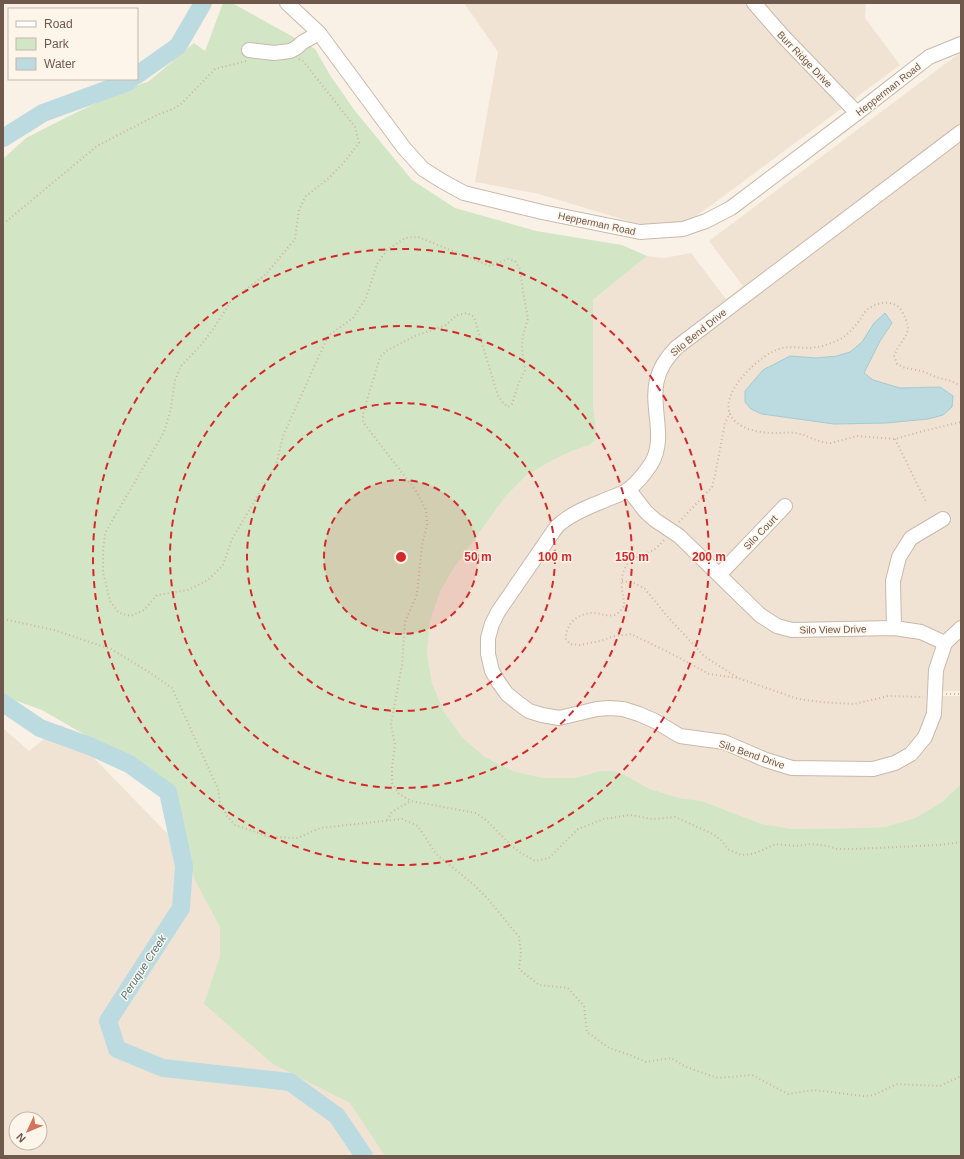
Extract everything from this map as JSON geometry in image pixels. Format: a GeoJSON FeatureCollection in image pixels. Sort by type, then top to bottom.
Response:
{"type":"FeatureCollection","features":[{"type":"Feature","properties":{"kind":"street","name":"Hepperman Road"},"geometry":{"type":"LineString","coordinates":[[287,3],[319,33],[404,148],[423,169],[464,193],[542,212],[640,232],[683,229],[706,221],[724,211],[737,203],[857,113],[929,57],[961,44]]}},
{"type":"Feature","properties":{"kind":"street","name":"Burr Ridge Drive"},"geometry":{"type":"LineString","coordinates":[[754,3],[781,34],[857,113]]}},
{"type":"Feature","properties":{"kind":"street"},"geometry":{"type":"LineString","coordinates":[[249,55],[290,51],[319,33]]}},
{"type":"Feature","properties":{"kind":"street","name":"Silo Bend Drive"},"geometry":{"type":"LineString","coordinates":[[961,132],[677,347],[668,356],[661,367],[657,380],[655,394],[658,437],[652,463],[629,490],[573,515],[561,523],[546,541],[498,612],[492,624],[488,638],[488,654],[492,671],[507,694],[529,711],[542,715],[559,718],[597,709],[623,709],[639,714],[680,736],[724,742],[766,760],[792,768],[873,769],[895,763],[911,754],[925,737],[934,714],[936,670],[945,644],[961,628]]}},
{"type":"Feature","properties":{"kind":"street","name":"Silo View Drive"},"geometry":{"type":"LineString","coordinates":[[629,490],[646,512],[679,536],[760,615],[777,626],[792,630],[894,628],[921,632],[945,644]]}},
{"type":"Feature","properties":{"kind":"street","name":"Silo Court"},"geometry":{"type":"LineString","coordinates":[[719,575],[785,506]]}},
{"type":"Feature","properties":{"kind":"street"},"geometry":{"type":"LineString","coordinates":[[894,628],[893,581],[899,557],[911,538],[943,519]]}},
{"type":"Feature","properties":{"kind":"path"},"geometry":{"type":"LineString","coordinates":[[3,224],[97,146],[157,115],[173,109],[181,104],[215,69],[249,55]]}},
{"type":"Feature","properties":{"kind":"path"},"geometry":{"type":"LineString","coordinates":[[297,57],[303,61],[355,127],[359,143],[329,178],[306,196],[299,210],[295,239],[266,274],[231,301],[201,345],[181,366],[175,380],[171,408],[164,432],[105,533],[103,572],[110,601],[119,613],[131,616],[144,610],[157,595],[188,590],[208,580],[223,565],[232,539],[276,465],[283,436],[328,336],[353,318],[366,298],[377,264],[387,250],[405,238],[418,236],[490,266],[508,259],[515,261],[520,269],[528,319],[522,348],[525,370],[512,404],[508,407],[498,396],[474,317],[467,313],[456,315],[446,325],[416,336],[386,351],[380,358],[363,414],[363,422],[416,491],[426,510],[427,525],[422,545],[417,594],[405,622],[402,664],[391,724],[395,745],[392,767],[392,783],[399,794],[411,800],[476,814],[486,820],[513,847],[536,861],[549,858],[578,829],[604,819],[630,815],[653,819],[675,817],[713,834],[721,840],[728,849],[741,855],[753,854],[776,844],[796,846],[811,844],[828,846],[837,849],[854,849],[940,845],[961,842]]}},
{"type":"Feature","properties":{"kind":"path"},"geometry":{"type":"LineString","coordinates":[[961,386],[922,371],[904,368],[896,364],[894,356],[908,332],[908,326],[903,313],[897,305],[892,303],[869,308],[855,327],[840,340],[816,348],[795,347],[778,349],[762,358],[745,374],[732,393],[728,406],[733,419],[743,427],[776,433],[796,433],[822,442],[831,443],[857,436],[895,439],[961,422]]}},
{"type":"Feature","properties":{"kind":"path"},"geometry":{"type":"LineString","coordinates":[[676,526],[712,487],[725,423],[730,413]]}},
{"type":"Feature","properties":{"kind":"path"},"geometry":{"type":"LineString","coordinates":[[895,439],[926,502]]}},
{"type":"Feature","properties":{"kind":"path"},"geometry":{"type":"LineString","coordinates":[[667,536],[654,550],[635,558],[624,568],[622,581],[624,604],[621,610],[610,616],[591,613],[573,620],[568,625],[566,631],[566,639],[570,644],[580,646],[616,636],[631,634],[709,674],[738,678],[798,699],[854,704],[896,695],[929,697]]}},
{"type":"Feature","properties":{"kind":"path"},"geometry":{"type":"LineString","coordinates":[[622,581],[634,583],[644,589],[704,656],[738,678]]}},
{"type":"Feature","properties":{"kind":"path"},"geometry":{"type":"LineString","coordinates":[[3,619],[54,630],[111,649],[172,688],[218,789],[220,802],[227,816],[235,825],[270,837],[298,838],[320,828],[387,820],[402,819],[418,826],[436,854],[473,884],[488,899],[519,937],[521,952],[519,969],[539,985],[568,988],[584,1006],[587,1032],[609,1048],[646,1062],[671,1058],[686,1067],[718,1078],[752,1075],[788,1094],[814,1090],[863,1096],[874,1095],[897,1084],[940,1086],[961,1076]]}},
{"type":"Feature","properties":{"kind":"path"},"geometry":{"type":"LineString","coordinates":[[941,694],[961,694]]}},
{"type":"Feature","properties":{"kind":"path"},"geometry":{"type":"LineString","coordinates":[[387,820],[392,812],[411,800]]}},
{"type":"Feature","properties":{"kind":"shaded area"},"geometry":{"type":"Polygon","coordinates":[[[464,3],[866,3],[865,18],[900,65],[686,223],[667,227],[635,223],[539,194],[475,182],[498,52],[464,3]]]}},
{"type":"Feature","properties":{"kind":"shaded area"},"geometry":{"type":"Polygon","coordinates":[[[961,52],[961,691],[940,691],[940,696],[961,696],[961,784],[942,802],[915,818],[885,827],[793,829],[762,824],[702,801],[680,798],[650,789],[625,775],[600,771],[574,778],[543,778],[513,771],[485,757],[462,737],[444,712],[432,683],[427,653],[430,622],[440,592],[454,568],[505,497],[527,475],[553,460],[572,451],[590,445],[597,438],[593,404],[593,300],[647,256],[664,258],[691,253],[726,299],[743,286],[709,241],[961,52]]]}},
{"type":"Feature","properties":{"kind":"shaded area"},"geometry":{"type":"Polygon","coordinates":[[[62,725],[480,1156],[3,1156],[3,728],[29,751],[62,725]]]}},
{"type":"Feature","properties":{"kind":"green space"},"geometry":{"type":"Polygon","coordinates":[[[223,3],[232,3],[315,49],[330,75],[355,111],[412,180],[455,208],[536,231],[622,245],[647,256],[593,300],[593,404],[597,438],[590,445],[572,451],[553,460],[527,475],[505,497],[454,568],[440,592],[430,622],[427,653],[432,683],[444,712],[462,737],[485,757],[513,771],[543,778],[574,778],[600,771],[613,771],[625,775],[650,789],[680,798],[702,801],[762,824],[793,829],[885,827],[915,818],[942,802],[961,784],[961,1156],[385,1156],[350,1103],[273,1064],[204,1004],[220,956],[220,927],[195,880],[177,817],[177,790],[143,767],[42,710],[3,696],[3,159],[26,138],[132,86],[148,82],[194,43],[205,51],[223,3]]]}},
{"type":"Feature","properties":{"kind":"water"},"geometry":{"type":"Polygon","coordinates":[[[885,313],[892,323],[880,341],[864,373],[873,380],[900,388],[940,387],[953,396],[952,407],[943,415],[928,419],[886,423],[834,424],[762,414],[751,409],[745,402],[745,391],[763,370],[790,356],[816,358],[837,356],[850,352],[862,342],[874,323],[885,313]]]}},
{"type":"Feature","properties":{"kind":"waterway","name":"Peruque Creek"},"geometry":{"type":"LineString","coordinates":[[138,74],[178,46],[203,3]]}},
{"type":"Feature","properties":{"kind":"waterway","name":"Peruque Creek"},"geometry":{"type":"LineString","coordinates":[[3,138],[43,113],[130,80]]}},
{"type":"Feature","properties":{"kind":"waterway","name":"Peruque Creek"},"geometry":{"type":"LineString","coordinates":[[3,703],[40,728],[92,747],[129,764],[168,792],[184,866],[181,908],[108,1021],[117,1049],[163,1068],[290,1082],[337,1116],[364,1156]]}}]}
